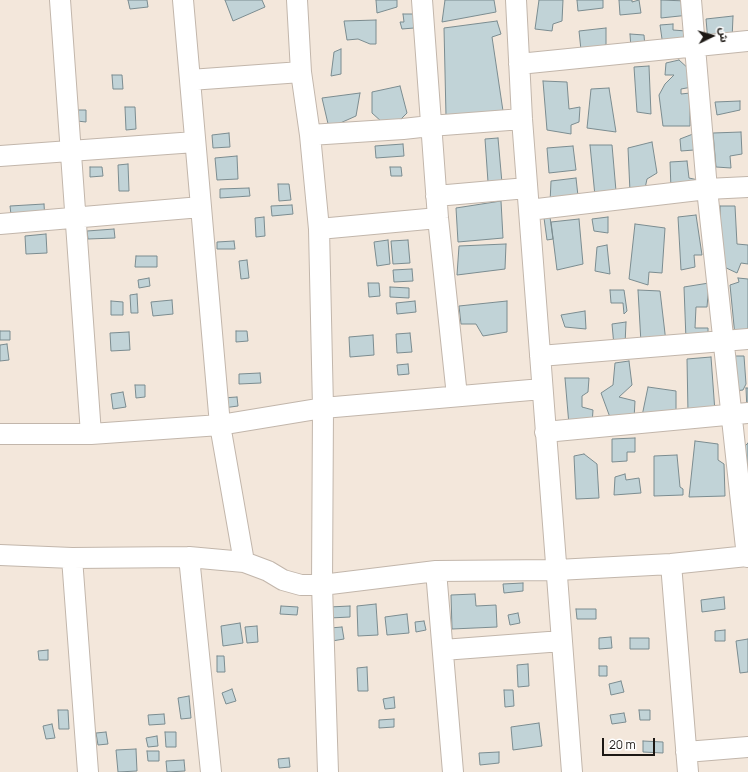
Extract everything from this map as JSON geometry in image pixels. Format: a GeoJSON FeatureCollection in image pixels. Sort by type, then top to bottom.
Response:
{"type":"FeatureCollection","features":[{"type":"Feature","properties":{"kind":"street"},"geometry":{"type":"LineString","coordinates":[[60,0],[90,434]]}},
{"type":"Feature","properties":{"kind":"street"},"geometry":{"type":"LineString","coordinates":[[183,0],[220,425],[244,562]]}},
{"type":"Feature","properties":{"kind":"street"},"geometry":{"type":"LineString","coordinates":[[297,0],[301,72],[310,135],[319,229],[323,408],[322,585],[328,772]]}},
{"type":"Feature","properties":{"kind":"street"},"geometry":{"type":"LineString","coordinates":[[422,0],[436,196],[457,396]]}},
{"type":"Feature","properties":{"kind":"street"},"geometry":{"type":"LineString","coordinates":[[516,0],[527,188],[572,772]]}},
{"type":"Feature","properties":{"kind":"street"},"geometry":{"type":"LineString","coordinates":[[0,555],[72,558],[190,557],[244,562],[268,571],[283,580],[301,585],[322,585],[436,571],[557,570],[671,564],[747,557],[740,414],[724,342],[707,189],[691,0]]}},
{"type":"Feature","properties":{"kind":"street"},"geometry":{"type":"LineString","coordinates":[[519,64],[748,41]]}},
{"type":"Feature","properties":{"kind":"street"},"geometry":{"type":"LineString","coordinates":[[190,80],[301,72]]}},
{"type":"Feature","properties":{"kind":"street"},"geometry":{"type":"LineString","coordinates":[[310,135],[522,119]]}},
{"type":"Feature","properties":{"kind":"street"},"geometry":{"type":"LineString","coordinates":[[0,156],[195,142]]}},
{"type":"Feature","properties":{"kind":"street"},"geometry":{"type":"LineString","coordinates":[[529,210],[707,189],[748,187]]}},
{"type":"Feature","properties":{"kind":"street"},"geometry":{"type":"LineString","coordinates":[[436,196],[527,188]]}},
{"type":"Feature","properties":{"kind":"street"},"geometry":{"type":"LineString","coordinates":[[0,224],[201,207]]}},
{"type":"Feature","properties":{"kind":"street"},"geometry":{"type":"LineString","coordinates":[[319,229],[438,218]]}},
{"type":"Feature","properties":{"kind":"street"},"geometry":{"type":"LineString","coordinates":[[540,356],[748,339]]}},
{"type":"Feature","properties":{"kind":"street"},"geometry":{"type":"LineString","coordinates":[[0,434],[90,434],[220,425],[323,408],[542,389]]}},
{"type":"Feature","properties":{"kind":"street"},"geometry":{"type":"LineString","coordinates":[[546,432],[740,414]]}},
{"type":"Feature","properties":{"kind":"street"},"geometry":{"type":"LineString","coordinates":[[190,557],[212,772]]}},
{"type":"Feature","properties":{"kind":"street"},"geometry":{"type":"LineString","coordinates":[[72,558],[88,772]]}},
{"type":"Feature","properties":{"kind":"street"},"geometry":{"type":"LineString","coordinates":[[671,564],[688,772]]}},
{"type":"Feature","properties":{"kind":"street"},"geometry":{"type":"LineString","coordinates":[[436,571],[452,772]]}},
{"type":"Feature","properties":{"kind":"street"},"geometry":{"type":"LineString","coordinates":[[443,650],[562,641]]}},
{"type":"Feature","properties":{"kind":"street"},"geometry":{"type":"LineString","coordinates":[[686,752],[748,747]]}},
{"type":"Feature","properties":{"kind":"building"},"geometry":{"type":"Polygon","coordinates":[[[128,0],[147,0],[148,7],[130,9],[128,0]]]}},
{"type":"Feature","properties":{"kind":"building"},"geometry":{"type":"Polygon","coordinates":[[[225,0],[262,0],[265,7],[233,21],[225,0]]]}},
{"type":"Feature","properties":{"kind":"building"},"geometry":{"type":"Polygon","coordinates":[[[376,0],[397,0],[397,7],[377,13],[376,0]]]}},
{"type":"Feature","properties":{"kind":"building"},"geometry":{"type":"Polygon","coordinates":[[[445,0],[494,0],[496,12],[442,22],[445,0]]]}},
{"type":"Feature","properties":{"kind":"building"},"geometry":{"type":"Polygon","coordinates":[[[539,0],[563,0],[562,21],[553,24],[552,31],[535,29],[539,0]]]}},
{"type":"Feature","properties":{"kind":"building"},"geometry":{"type":"Polygon","coordinates":[[[577,0],[603,0],[603,8],[578,11],[577,0]]]}},
{"type":"Feature","properties":{"kind":"building"},"geometry":{"type":"Polygon","coordinates":[[[619,0],[632,0],[632,2],[639,0],[641,13],[620,15],[619,0]]]}},
{"type":"Feature","properties":{"kind":"building"},"geometry":{"type":"Polygon","coordinates":[[[661,0],[687,1],[689,15],[661,18],[661,0]]]}},
{"type":"Feature","properties":{"kind":"building"},"geometry":{"type":"Polygon","coordinates":[[[403,14],[417,14],[414,28],[402,29],[400,22],[404,22],[403,14]]]}},
{"type":"Feature","properties":{"kind":"building"},"geometry":{"type":"Polygon","coordinates":[[[733,16],[732,40],[708,42],[706,19],[733,16]]]}},
{"type":"Feature","properties":{"kind":"building"},"geometry":{"type":"Polygon","coordinates":[[[376,20],[376,44],[370,44],[358,39],[347,40],[344,21],[376,20]]]}},
{"type":"Feature","properties":{"kind":"building"},"geometry":{"type":"Polygon","coordinates":[[[497,21],[501,34],[492,37],[503,111],[446,116],[444,28],[497,21]]]}},
{"type":"Feature","properties":{"kind":"building"},"geometry":{"type":"Polygon","coordinates":[[[673,24],[673,30],[686,31],[689,43],[663,46],[660,25],[673,24]]]}},
{"type":"Feature","properties":{"kind":"building"},"geometry":{"type":"Polygon","coordinates":[[[606,28],[606,45],[581,50],[579,31],[606,28]]]}},
{"type":"Feature","properties":{"kind":"building"},"geometry":{"type":"Polygon","coordinates":[[[630,34],[644,35],[645,47],[631,49],[630,34]]]}},
{"type":"Feature","properties":{"kind":"building"},"geometry":{"type":"Polygon","coordinates":[[[341,49],[341,74],[331,76],[334,52],[341,49]]]}},
{"type":"Feature","properties":{"kind":"building"},"geometry":{"type":"Polygon","coordinates":[[[679,60],[690,70],[692,87],[681,89],[681,94],[690,93],[690,126],[663,126],[659,95],[665,84],[674,75],[665,75],[666,63],[679,60]]]}},
{"type":"Feature","properties":{"kind":"building"},"geometry":{"type":"Polygon","coordinates":[[[649,66],[651,114],[637,112],[634,67],[649,66]]]}},
{"type":"Feature","properties":{"kind":"building"},"geometry":{"type":"Polygon","coordinates":[[[112,75],[122,75],[123,89],[113,89],[112,75]]]}},
{"type":"Feature","properties":{"kind":"building"},"geometry":{"type":"Polygon","coordinates":[[[543,81],[567,82],[569,109],[580,107],[579,122],[571,125],[571,134],[547,130],[543,81]]]}},
{"type":"Feature","properties":{"kind":"building"},"geometry":{"type":"Polygon","coordinates":[[[400,86],[407,113],[400,120],[382,122],[372,113],[372,92],[400,86]]]}},
{"type":"Feature","properties":{"kind":"building"},"geometry":{"type":"Polygon","coordinates":[[[609,88],[616,132],[587,128],[591,89],[609,88]]]}},
{"type":"Feature","properties":{"kind":"building"},"geometry":{"type":"Polygon","coordinates":[[[360,93],[356,116],[329,128],[322,98],[360,93]]]}},
{"type":"Feature","properties":{"kind":"building"},"geometry":{"type":"Polygon","coordinates":[[[740,101],[740,110],[717,115],[715,102],[740,101]]]}},
{"type":"Feature","properties":{"kind":"building"},"geometry":{"type":"Polygon","coordinates":[[[125,107],[135,107],[136,129],[126,130],[125,107]]]}},
{"type":"Feature","properties":{"kind":"building"},"geometry":{"type":"Polygon","coordinates":[[[77,110],[86,110],[86,122],[77,121],[77,110]]]}},
{"type":"Feature","properties":{"kind":"building"},"geometry":{"type":"Polygon","coordinates":[[[741,132],[742,154],[730,156],[731,168],[716,167],[713,133],[741,132]]]}},
{"type":"Feature","properties":{"kind":"building"},"geometry":{"type":"Polygon","coordinates":[[[229,133],[230,147],[213,148],[212,135],[229,133]]]}},
{"type":"Feature","properties":{"kind":"building"},"geometry":{"type":"Polygon","coordinates":[[[693,134],[694,150],[681,151],[680,139],[693,134]]]}},
{"type":"Feature","properties":{"kind":"building"},"geometry":{"type":"Polygon","coordinates":[[[498,138],[502,183],[488,182],[485,139],[498,138]]]}},
{"type":"Feature","properties":{"kind":"building"},"geometry":{"type":"Polygon","coordinates":[[[652,142],[657,173],[647,179],[644,193],[630,192],[628,148],[652,142]]]}},
{"type":"Feature","properties":{"kind":"building"},"geometry":{"type":"Polygon","coordinates":[[[403,144],[404,156],[376,158],[375,146],[403,144]]]}},
{"type":"Feature","properties":{"kind":"building"},"geometry":{"type":"Polygon","coordinates":[[[590,145],[612,145],[616,191],[595,196],[590,145]]]}},
{"type":"Feature","properties":{"kind":"building"},"geometry":{"type":"Polygon","coordinates":[[[573,146],[576,170],[549,173],[547,148],[573,146]]]}},
{"type":"Feature","properties":{"kind":"building"},"geometry":{"type":"Polygon","coordinates":[[[237,156],[238,179],[217,180],[215,158],[237,156]]]}},
{"type":"Feature","properties":{"kind":"building"},"geometry":{"type":"Polygon","coordinates":[[[687,161],[689,178],[698,180],[671,189],[670,162],[687,161]]]}},
{"type":"Feature","properties":{"kind":"building"},"geometry":{"type":"Polygon","coordinates":[[[128,164],[129,191],[119,191],[118,165],[128,164]]]}},
{"type":"Feature","properties":{"kind":"building"},"geometry":{"type":"Polygon","coordinates":[[[90,167],[102,167],[103,176],[90,177],[90,167]]]}},
{"type":"Feature","properties":{"kind":"building"},"geometry":{"type":"Polygon","coordinates":[[[390,167],[401,167],[402,176],[391,176],[390,167]]]}},
{"type":"Feature","properties":{"kind":"building"},"geometry":{"type":"Polygon","coordinates":[[[576,178],[578,196],[550,203],[551,181],[576,178]]]}},
{"type":"Feature","properties":{"kind":"building"},"geometry":{"type":"Polygon","coordinates":[[[278,184],[289,184],[291,200],[279,201],[278,184]]]}},
{"type":"Feature","properties":{"kind":"building"},"geometry":{"type":"Polygon","coordinates":[[[249,188],[250,196],[220,198],[220,189],[249,188]]]}},
{"type":"Feature","properties":{"kind":"building"},"geometry":{"type":"Polygon","coordinates":[[[501,201],[503,238],[458,242],[456,208],[501,201]]]}},
{"type":"Feature","properties":{"kind":"building"},"geometry":{"type":"Polygon","coordinates":[[[44,204],[45,220],[12,223],[10,206],[44,204]]]}},
{"type":"Feature","properties":{"kind":"building"},"geometry":{"type":"Polygon","coordinates":[[[292,205],[293,214],[272,216],[271,206],[292,205]]]}},
{"type":"Feature","properties":{"kind":"building"},"geometry":{"type":"Polygon","coordinates":[[[720,206],[735,206],[737,244],[748,245],[748,264],[741,263],[737,273],[722,266],[720,206]]]}},
{"type":"Feature","properties":{"kind":"building"},"geometry":{"type":"Polygon","coordinates":[[[696,215],[702,255],[694,255],[695,267],[681,270],[678,217],[696,215]]]}},
{"type":"Feature","properties":{"kind":"building"},"geometry":{"type":"Polygon","coordinates":[[[264,217],[265,236],[256,237],[255,218],[264,217]]]}},
{"type":"Feature","properties":{"kind":"building"},"geometry":{"type":"Polygon","coordinates":[[[550,217],[553,239],[547,240],[544,218],[550,217]]]}},
{"type":"Feature","properties":{"kind":"building"},"geometry":{"type":"Polygon","coordinates":[[[608,217],[608,233],[594,231],[592,219],[608,217]]]}},
{"type":"Feature","properties":{"kind":"building"},"geometry":{"type":"Polygon","coordinates":[[[579,219],[583,264],[557,270],[551,222],[579,219]]]}},
{"type":"Feature","properties":{"kind":"building"},"geometry":{"type":"Polygon","coordinates":[[[635,224],[665,228],[662,273],[649,272],[648,285],[629,279],[635,224]]]}},
{"type":"Feature","properties":{"kind":"building"},"geometry":{"type":"Polygon","coordinates":[[[114,229],[115,238],[88,239],[87,231],[114,229]]]}},
{"type":"Feature","properties":{"kind":"building"},"geometry":{"type":"Polygon","coordinates":[[[46,234],[47,253],[26,254],[25,236],[46,234]]]}},
{"type":"Feature","properties":{"kind":"building"},"geometry":{"type":"Polygon","coordinates":[[[388,240],[390,264],[377,266],[374,242],[388,240]]]}},
{"type":"Feature","properties":{"kind":"building"},"geometry":{"type":"Polygon","coordinates":[[[408,240],[410,263],[393,264],[391,241],[408,240]]]}},
{"type":"Feature","properties":{"kind":"building"},"geometry":{"type":"Polygon","coordinates":[[[234,241],[235,249],[217,249],[217,242],[234,241]]]}},
{"type":"Feature","properties":{"kind":"building"},"geometry":{"type":"Polygon","coordinates":[[[506,244],[505,269],[457,275],[459,246],[506,244]]]}},
{"type":"Feature","properties":{"kind":"building"},"geometry":{"type":"Polygon","coordinates":[[[607,245],[610,274],[595,271],[597,247],[607,245]]]}},
{"type":"Feature","properties":{"kind":"building"},"geometry":{"type":"Polygon","coordinates":[[[136,256],[157,256],[157,267],[135,267],[136,256]]]}},
{"type":"Feature","properties":{"kind":"building"},"geometry":{"type":"Polygon","coordinates":[[[247,260],[249,278],[241,279],[239,261],[247,260]]]}},
{"type":"Feature","properties":{"kind":"building"},"geometry":{"type":"Polygon","coordinates":[[[412,269],[413,281],[394,282],[393,270],[412,269]]]}},
{"type":"Feature","properties":{"kind":"building"},"geometry":{"type":"Polygon","coordinates":[[[149,278],[150,286],[139,288],[138,280],[149,278]]]}},
{"type":"Feature","properties":{"kind":"building"},"geometry":{"type":"Polygon","coordinates":[[[738,278],[748,279],[748,334],[735,336],[730,285],[739,282],[738,278]]]}},
{"type":"Feature","properties":{"kind":"building"},"geometry":{"type":"Polygon","coordinates":[[[368,283],[379,283],[380,296],[369,297],[368,283]]]}},
{"type":"Feature","properties":{"kind":"building"},"geometry":{"type":"Polygon","coordinates":[[[709,283],[707,307],[696,307],[695,328],[708,328],[708,339],[686,340],[684,287],[709,283]]]}},
{"type":"Feature","properties":{"kind":"building"},"geometry":{"type":"Polygon","coordinates":[[[390,287],[409,288],[409,298],[390,297],[390,287]]]}},
{"type":"Feature","properties":{"kind":"building"},"geometry":{"type":"Polygon","coordinates":[[[610,290],[624,290],[627,311],[624,314],[623,303],[611,303],[610,290]]]}},
{"type":"Feature","properties":{"kind":"building"},"geometry":{"type":"Polygon","coordinates":[[[638,290],[660,291],[666,342],[641,343],[638,290]]]}},
{"type":"Feature","properties":{"kind":"building"},"geometry":{"type":"Polygon","coordinates":[[[137,294],[138,313],[131,313],[130,295],[137,294]]]}},
{"type":"Feature","properties":{"kind":"building"},"geometry":{"type":"Polygon","coordinates":[[[172,300],[173,314],[153,316],[151,302],[172,300]]]}},
{"type":"Feature","properties":{"kind":"building"},"geometry":{"type":"Polygon","coordinates":[[[111,301],[123,302],[123,315],[111,315],[111,301]]]}},
{"type":"Feature","properties":{"kind":"building"},"geometry":{"type":"Polygon","coordinates":[[[415,301],[416,312],[397,314],[396,303],[415,301]]]}},
{"type":"Feature","properties":{"kind":"building"},"geometry":{"type":"Polygon","coordinates":[[[507,301],[507,332],[483,336],[476,324],[461,324],[459,306],[507,301]]]}},
{"type":"Feature","properties":{"kind":"building"},"geometry":{"type":"Polygon","coordinates":[[[585,311],[586,329],[565,327],[561,315],[585,311]]]}},
{"type":"Feature","properties":{"kind":"building"},"geometry":{"type":"Polygon","coordinates":[[[626,322],[625,345],[614,346],[612,324],[626,322]]]}},
{"type":"Feature","properties":{"kind":"building"},"geometry":{"type":"Polygon","coordinates":[[[0,331],[10,331],[10,340],[0,340],[0,331]]]}},
{"type":"Feature","properties":{"kind":"building"},"geometry":{"type":"Polygon","coordinates":[[[236,331],[247,331],[248,341],[236,342],[236,331]]]}},
{"type":"Feature","properties":{"kind":"building"},"geometry":{"type":"Polygon","coordinates":[[[129,332],[130,350],[111,351],[110,333],[129,332]]]}},
{"type":"Feature","properties":{"kind":"building"},"geometry":{"type":"Polygon","coordinates":[[[410,333],[412,352],[397,353],[396,334],[410,333]]]}},
{"type":"Feature","properties":{"kind":"building"},"geometry":{"type":"Polygon","coordinates":[[[373,335],[374,355],[350,357],[349,337],[373,335]]]}},
{"type":"Feature","properties":{"kind":"building"},"geometry":{"type":"Polygon","coordinates":[[[7,344],[9,360],[0,361],[0,345],[7,344]]]}},
{"type":"Feature","properties":{"kind":"building"},"geometry":{"type":"Polygon","coordinates":[[[732,356],[744,356],[746,384],[743,390],[734,391],[732,356]]]}},
{"type":"Feature","properties":{"kind":"building"},"geometry":{"type":"Polygon","coordinates":[[[711,357],[715,412],[688,413],[687,359],[711,357]]]}},
{"type":"Feature","properties":{"kind":"building"},"geometry":{"type":"Polygon","coordinates":[[[629,361],[632,385],[619,397],[635,401],[634,419],[611,420],[601,393],[613,385],[615,363],[629,361]]]}},
{"type":"Feature","properties":{"kind":"building"},"geometry":{"type":"Polygon","coordinates":[[[408,364],[409,374],[398,375],[397,365],[408,364]]]}},
{"type":"Feature","properties":{"kind":"building"},"geometry":{"type":"Polygon","coordinates":[[[260,373],[261,383],[239,384],[239,374],[260,373]]]}},
{"type":"Feature","properties":{"kind":"building"},"geometry":{"type":"Polygon","coordinates":[[[565,378],[589,378],[588,392],[582,396],[582,407],[593,410],[592,424],[569,425],[565,378]]]}},
{"type":"Feature","properties":{"kind":"building"},"geometry":{"type":"Polygon","coordinates":[[[135,385],[145,385],[145,397],[136,398],[135,385]]]}},
{"type":"Feature","properties":{"kind":"building"},"geometry":{"type":"Polygon","coordinates":[[[648,387],[676,391],[676,416],[642,416],[648,387]]]}},
{"type":"Feature","properties":{"kind":"building"},"geometry":{"type":"Polygon","coordinates":[[[746,388],[748,388],[748,410],[747,410],[746,388]]]}},
{"type":"Feature","properties":{"kind":"building"},"geometry":{"type":"Polygon","coordinates":[[[123,392],[126,407],[113,409],[111,394],[123,392]]]}},
{"type":"Feature","properties":{"kind":"building"},"geometry":{"type":"Polygon","coordinates":[[[237,397],[238,406],[223,408],[222,398],[237,397]]]}},
{"type":"Feature","properties":{"kind":"building"},"geometry":{"type":"Polygon","coordinates":[[[635,438],[635,452],[627,452],[627,461],[612,462],[612,439],[635,438]]]}},
{"type":"Feature","properties":{"kind":"building"},"geometry":{"type":"Polygon","coordinates":[[[695,441],[718,444],[718,460],[724,464],[725,496],[689,497],[695,441]]]}},
{"type":"Feature","properties":{"kind":"building"},"geometry":{"type":"Polygon","coordinates":[[[748,443],[748,485],[740,451],[748,443]]]}},
{"type":"Feature","properties":{"kind":"building"},"geometry":{"type":"Polygon","coordinates":[[[584,454],[597,464],[599,498],[576,499],[574,456],[584,454]]]}},
{"type":"Feature","properties":{"kind":"building"},"geometry":{"type":"Polygon","coordinates":[[[677,455],[680,487],[683,489],[683,495],[654,496],[654,456],[677,455]]]}},
{"type":"Feature","properties":{"kind":"building"},"geometry":{"type":"Polygon","coordinates":[[[625,474],[626,480],[639,478],[641,493],[614,495],[615,477],[625,474]]]}},
{"type":"Feature","properties":{"kind":"building"},"geometry":{"type":"Polygon","coordinates":[[[523,583],[523,591],[504,593],[503,584],[523,583]]]}},
{"type":"Feature","properties":{"kind":"building"},"geometry":{"type":"Polygon","coordinates":[[[475,594],[476,606],[496,605],[497,627],[452,629],[451,595],[475,594]]]}},
{"type":"Feature","properties":{"kind":"building"},"geometry":{"type":"Polygon","coordinates":[[[724,597],[725,609],[702,612],[701,600],[724,597]]]}},
{"type":"Feature","properties":{"kind":"building"},"geometry":{"type":"Polygon","coordinates":[[[376,604],[378,635],[358,636],[357,606],[376,604]]]}},
{"type":"Feature","properties":{"kind":"building"},"geometry":{"type":"Polygon","coordinates":[[[281,606],[298,607],[297,615],[280,614],[281,606]]]}},
{"type":"Feature","properties":{"kind":"building"},"geometry":{"type":"Polygon","coordinates":[[[350,606],[350,617],[330,618],[329,607],[350,606]]]}},
{"type":"Feature","properties":{"kind":"building"},"geometry":{"type":"Polygon","coordinates":[[[576,609],[596,609],[596,619],[577,619],[576,609]]]}},
{"type":"Feature","properties":{"kind":"building"},"geometry":{"type":"Polygon","coordinates":[[[518,613],[520,623],[510,625],[508,615],[518,613]]]}},
{"type":"Feature","properties":{"kind":"building"},"geometry":{"type":"Polygon","coordinates":[[[407,614],[409,633],[387,635],[385,617],[407,614]]]}},
{"type":"Feature","properties":{"kind":"building"},"geometry":{"type":"Polygon","coordinates":[[[424,621],[426,630],[416,632],[415,622],[424,621]]]}},
{"type":"Feature","properties":{"kind":"building"},"geometry":{"type":"Polygon","coordinates":[[[240,623],[243,643],[223,646],[221,626],[240,623]]]}},
{"type":"Feature","properties":{"kind":"building"},"geometry":{"type":"Polygon","coordinates":[[[257,626],[258,642],[247,643],[245,627],[257,626]]]}},
{"type":"Feature","properties":{"kind":"building"},"geometry":{"type":"Polygon","coordinates":[[[342,627],[344,639],[332,641],[330,628],[342,627]]]}},
{"type":"Feature","properties":{"kind":"building"},"geometry":{"type":"Polygon","coordinates":[[[725,630],[725,641],[715,641],[715,631],[725,630]]]}},
{"type":"Feature","properties":{"kind":"building"},"geometry":{"type":"Polygon","coordinates":[[[611,637],[612,648],[599,649],[599,638],[611,637]]]}},
{"type":"Feature","properties":{"kind":"building"},"geometry":{"type":"Polygon","coordinates":[[[630,638],[649,638],[649,649],[630,649],[630,638]]]}},
{"type":"Feature","properties":{"kind":"building"},"geometry":{"type":"Polygon","coordinates":[[[748,639],[748,672],[740,673],[736,641],[748,639]]]}},
{"type":"Feature","properties":{"kind":"building"},"geometry":{"type":"Polygon","coordinates":[[[48,650],[48,660],[39,660],[38,651],[48,650]]]}},
{"type":"Feature","properties":{"kind":"building"},"geometry":{"type":"Polygon","coordinates":[[[217,656],[224,656],[225,672],[217,672],[217,656]]]}},
{"type":"Feature","properties":{"kind":"building"},"geometry":{"type":"Polygon","coordinates":[[[528,664],[529,686],[518,687],[517,665],[528,664]]]}},
{"type":"Feature","properties":{"kind":"building"},"geometry":{"type":"Polygon","coordinates":[[[599,666],[607,666],[607,676],[599,676],[599,666]]]}},
{"type":"Feature","properties":{"kind":"building"},"geometry":{"type":"Polygon","coordinates":[[[367,667],[368,691],[358,691],[357,668],[367,667]]]}},
{"type":"Feature","properties":{"kind":"building"},"geometry":{"type":"Polygon","coordinates":[[[621,681],[624,692],[611,695],[609,684],[621,681]]]}},
{"type":"Feature","properties":{"kind":"building"},"geometry":{"type":"Polygon","coordinates":[[[232,689],[236,701],[226,704],[222,693],[232,689]]]}},
{"type":"Feature","properties":{"kind":"building"},"geometry":{"type":"Polygon","coordinates":[[[504,690],[513,690],[514,706],[505,707],[504,690]]]}},
{"type":"Feature","properties":{"kind":"building"},"geometry":{"type":"Polygon","coordinates":[[[189,696],[191,718],[181,719],[178,698],[189,696]]]}},
{"type":"Feature","properties":{"kind":"building"},"geometry":{"type":"Polygon","coordinates":[[[394,697],[395,708],[385,709],[383,699],[394,697]]]}},
{"type":"Feature","properties":{"kind":"building"},"geometry":{"type":"Polygon","coordinates":[[[58,710],[68,710],[69,729],[59,729],[58,710]]]}},
{"type":"Feature","properties":{"kind":"building"},"geometry":{"type":"Polygon","coordinates":[[[639,710],[650,710],[650,720],[640,720],[639,710]]]}},
{"type":"Feature","properties":{"kind":"building"},"geometry":{"type":"Polygon","coordinates":[[[624,713],[626,722],[612,724],[610,715],[624,713]]]}},
{"type":"Feature","properties":{"kind":"building"},"geometry":{"type":"Polygon","coordinates":[[[164,714],[165,724],[149,725],[148,715],[164,714]]]}},
{"type":"Feature","properties":{"kind":"building"},"geometry":{"type":"Polygon","coordinates":[[[394,719],[394,727],[379,728],[379,720],[394,719]]]}},
{"type":"Feature","properties":{"kind":"building"},"geometry":{"type":"Polygon","coordinates":[[[539,723],[542,746],[513,750],[511,727],[539,723]]]}},
{"type":"Feature","properties":{"kind":"building"},"geometry":{"type":"Polygon","coordinates":[[[52,724],[55,738],[46,739],[43,726],[52,724]]]}},
{"type":"Feature","properties":{"kind":"building"},"geometry":{"type":"Polygon","coordinates":[[[106,732],[108,744],[98,745],[96,733],[106,732]]]}},
{"type":"Feature","properties":{"kind":"building"},"geometry":{"type":"Polygon","coordinates":[[[165,732],[176,732],[176,747],[166,747],[165,732]]]}},
{"type":"Feature","properties":{"kind":"building"},"geometry":{"type":"Polygon","coordinates":[[[157,736],[158,746],[148,747],[146,738],[157,736]]]}},
{"type":"Feature","properties":{"kind":"building"},"geometry":{"type":"Polygon","coordinates":[[[643,741],[663,742],[663,753],[643,752],[643,741]]]}},
{"type":"Feature","properties":{"kind":"building"},"geometry":{"type":"Polygon","coordinates":[[[136,749],[137,771],[118,772],[116,750],[136,749]]]}},
{"type":"Feature","properties":{"kind":"building"},"geometry":{"type":"Polygon","coordinates":[[[147,751],[159,751],[159,761],[148,761],[147,751]]]}},
{"type":"Feature","properties":{"kind":"building"},"geometry":{"type":"Polygon","coordinates":[[[499,752],[499,763],[480,765],[479,753],[499,752]]]}},
{"type":"Feature","properties":{"kind":"building"},"geometry":{"type":"Polygon","coordinates":[[[289,758],[290,767],[279,768],[278,759],[289,758]]]}},
{"type":"Feature","properties":{"kind":"building"},"geometry":{"type":"Polygon","coordinates":[[[184,760],[185,771],[167,772],[166,761],[184,760]]]}}]}
